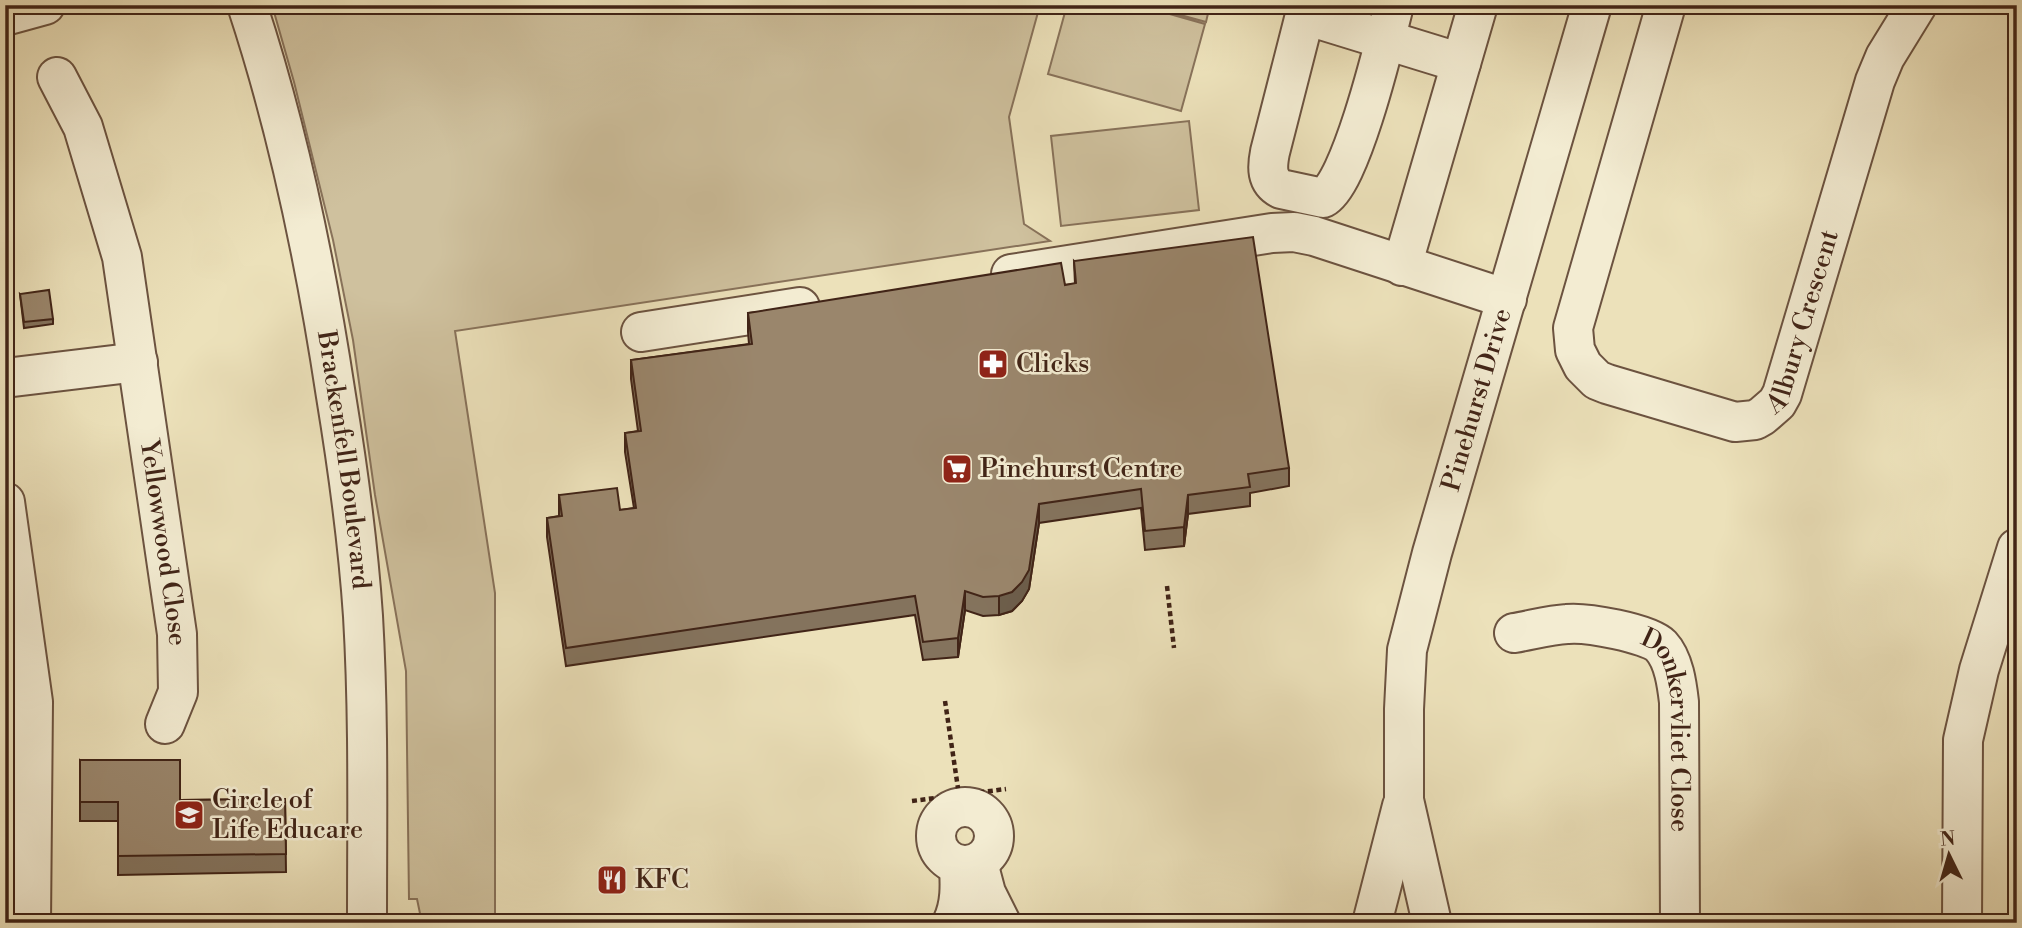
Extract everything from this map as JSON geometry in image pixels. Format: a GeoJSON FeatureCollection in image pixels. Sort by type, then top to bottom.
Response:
{"type":"FeatureCollection","features":[{"type":"Feature","properties":{"kind":"street"},"geometry":{"type":"LineString","coordinates":[[5,16],[45,5]]}},
{"type":"Feature","properties":{"kind":"street","name":"Brackenfell Boulevard"},"geometry":{"type":"LineString","coordinates":[[247,5],[267,66],[300,197],[327,331],[352,497],[366,687],[367,923]]}},
{"type":"Feature","properties":{"kind":"street"},"geometry":{"type":"LineString","coordinates":[[1402,266],[1478,5]]}},
{"type":"Feature","properties":{"kind":"street","name":"Pinehurst Drive"},"geometry":{"type":"LineString","coordinates":[[1432,923],[1404,800],[1403,723],[1407,650],[1429,564],[1591,5]]}},
{"type":"Feature","properties":{"kind":"street","name":"Albury Crescent"},"geometry":{"type":"LineString","coordinates":[[1666,5],[1573,328],[1573,342],[1583,366],[1597,380],[1682,407],[1735,422],[1745,422],[1762,416],[1777,403],[1782,394],[1875,81],[1885,57],[1917,5]]}},
{"type":"Feature","properties":{"kind":"street"},"geometry":{"type":"LineString","coordinates":[[1389,23],[1350,156],[1336,185],[1323,198],[1280,189],[1270,180],[1268,165],[1306,10],[1389,23],[1461,63]]}},
{"type":"Feature","properties":{"kind":"street","name":"Yellowwood Close"},"geometry":{"type":"LineString","coordinates":[[57,78],[83,127],[122,257],[177,634],[178,692],[165,724]]}},
{"type":"Feature","properties":{"kind":"street"},"geometry":{"type":"LineString","coordinates":[[970,280],[1272,233],[1294,232],[1314,236],[1507,299]]}},
{"type":"Feature","properties":{"kind":"street"},"geometry":{"type":"LineString","coordinates":[[641,332],[833,302]]}},
{"type":"Feature","properties":{"kind":"street"},"geometry":{"type":"LineString","coordinates":[[5,363],[136,354]]}},
{"type":"Feature","properties":{"kind":"street"},"geometry":{"type":"LineString","coordinates":[[5,378],[136,354]]}},
{"type":"Feature","properties":{"kind":"street"},"geometry":{"type":"LineString","coordinates":[[5,502],[33,702],[31,923]]}},
{"type":"Feature","properties":{"kind":"street"},"geometry":{"type":"LineString","coordinates":[[1962,923],[1963,740],[1979,670],[2006,625],[2017,548]]}},
{"type":"Feature","properties":{"kind":"street","name":"Donkervliet Close"},"geometry":{"type":"LineString","coordinates":[[1514,633],[1570,623],[1614,629],[1649,638],[1663,649],[1673,672],[1679,702],[1680,923]]}},
{"type":"Feature","properties":{"kind":"street","name":"Pinehurst Drive"},"geometry":{"type":"LineString","coordinates":[[1372,923],[1404,800]]}},
{"type":"Feature","properties":{"kind":"street"},"geometry":{"type":"LineString","coordinates":[[961,808],[993,826],[993,845],[989,854],[968,864],[949,861],[941,854],[935,835],[961,808]]}},
{"type":"Feature","properties":{"kind":"street"},"geometry":{"type":"LineString","coordinates":[[952,923],[957,913],[968,864]]}},
{"type":"Feature","properties":{"kind":"street"},"geometry":{"type":"LineString","coordinates":[[968,864],[1001,923]]}},
{"type":"Feature","properties":{"kind":"path"},"geometry":{"type":"LineString","coordinates":[[1167,586],[1174,648]]}},
{"type":"Feature","properties":{"kind":"path"},"geometry":{"type":"LineString","coordinates":[[945,701],[961,808]]}},
{"type":"Feature","properties":{"kind":"shaded area"},"geometry":{"type":"Polygon","coordinates":[[[272,5],[1040,5],[1009,117],[1024,224],[1050,241],[455,331],[495,593],[495,923],[422,923],[417,899],[409,899],[406,671],[375,495],[353,340],[333,240],[272,5]]]}},
{"type":"Feature","properties":{"kind":"shaded area"},"geometry":{"type":"Polygon","coordinates":[[[1067,5],[1138,5],[1205,24],[1181,111],[1048,74],[1067,5]]]}},
{"type":"Feature","properties":{"kind":"shaded area"},"geometry":{"type":"Polygon","coordinates":[[[1144,5],[1210,5],[1206,22],[1144,5]]]}},
{"type":"Feature","properties":{"kind":"shaded area"},"geometry":{"type":"Polygon","coordinates":[[[1189,121],[1199,210],[1061,226],[1051,136],[1189,121]]]}},
{"type":"Feature","properties":{"kind":"building","name":"Pinehurst Centre"},"geometry":{"type":"Polygon","coordinates":[[[1253,237],[1289,468],[1248,474],[1250,487],[1188,495],[1184,527],[1145,531],[1141,489],[1039,504],[1029,570],[1022,582],[1012,592],[999,596],[983,597],[965,591],[958,638],[923,642],[915,596],[566,648],[547,518],[562,516],[559,495],[617,488],[620,510],[636,508],[625,433],[641,431],[631,360],[752,344],[748,313],[1061,263],[1065,285],[1076,283],[1074,261],[1253,237]]]}},
{"type":"Feature","properties":{"kind":"building"},"geometry":{"type":"Polygon","coordinates":[[[49,290],[53,319],[24,322],[20,294],[49,290]]]}},
{"type":"Feature","properties":{"kind":"building"},"geometry":{"type":"Polygon","coordinates":[[[80,760],[180,760],[180,800],[285,799],[286,854],[118,856],[118,802],[80,802],[80,760]]]}},
{"type":"Feature","properties":{"kind":"place","name":"Clicks"},"geometry":{"type":"Point","coordinates":[993,364]}},
{"type":"Feature","properties":{"kind":"place","name":"Pinehurst Centre"},"geometry":{"type":"Point","coordinates":[957,469]}},
{"type":"Feature","properties":{"kind":"place","name":"Circle of Life Educare"},"geometry":{"type":"Point","coordinates":[189,815]}},
{"type":"Feature","properties":{"kind":"place","name":"KFC"},"geometry":{"type":"Point","coordinates":[612,880]}}]}
